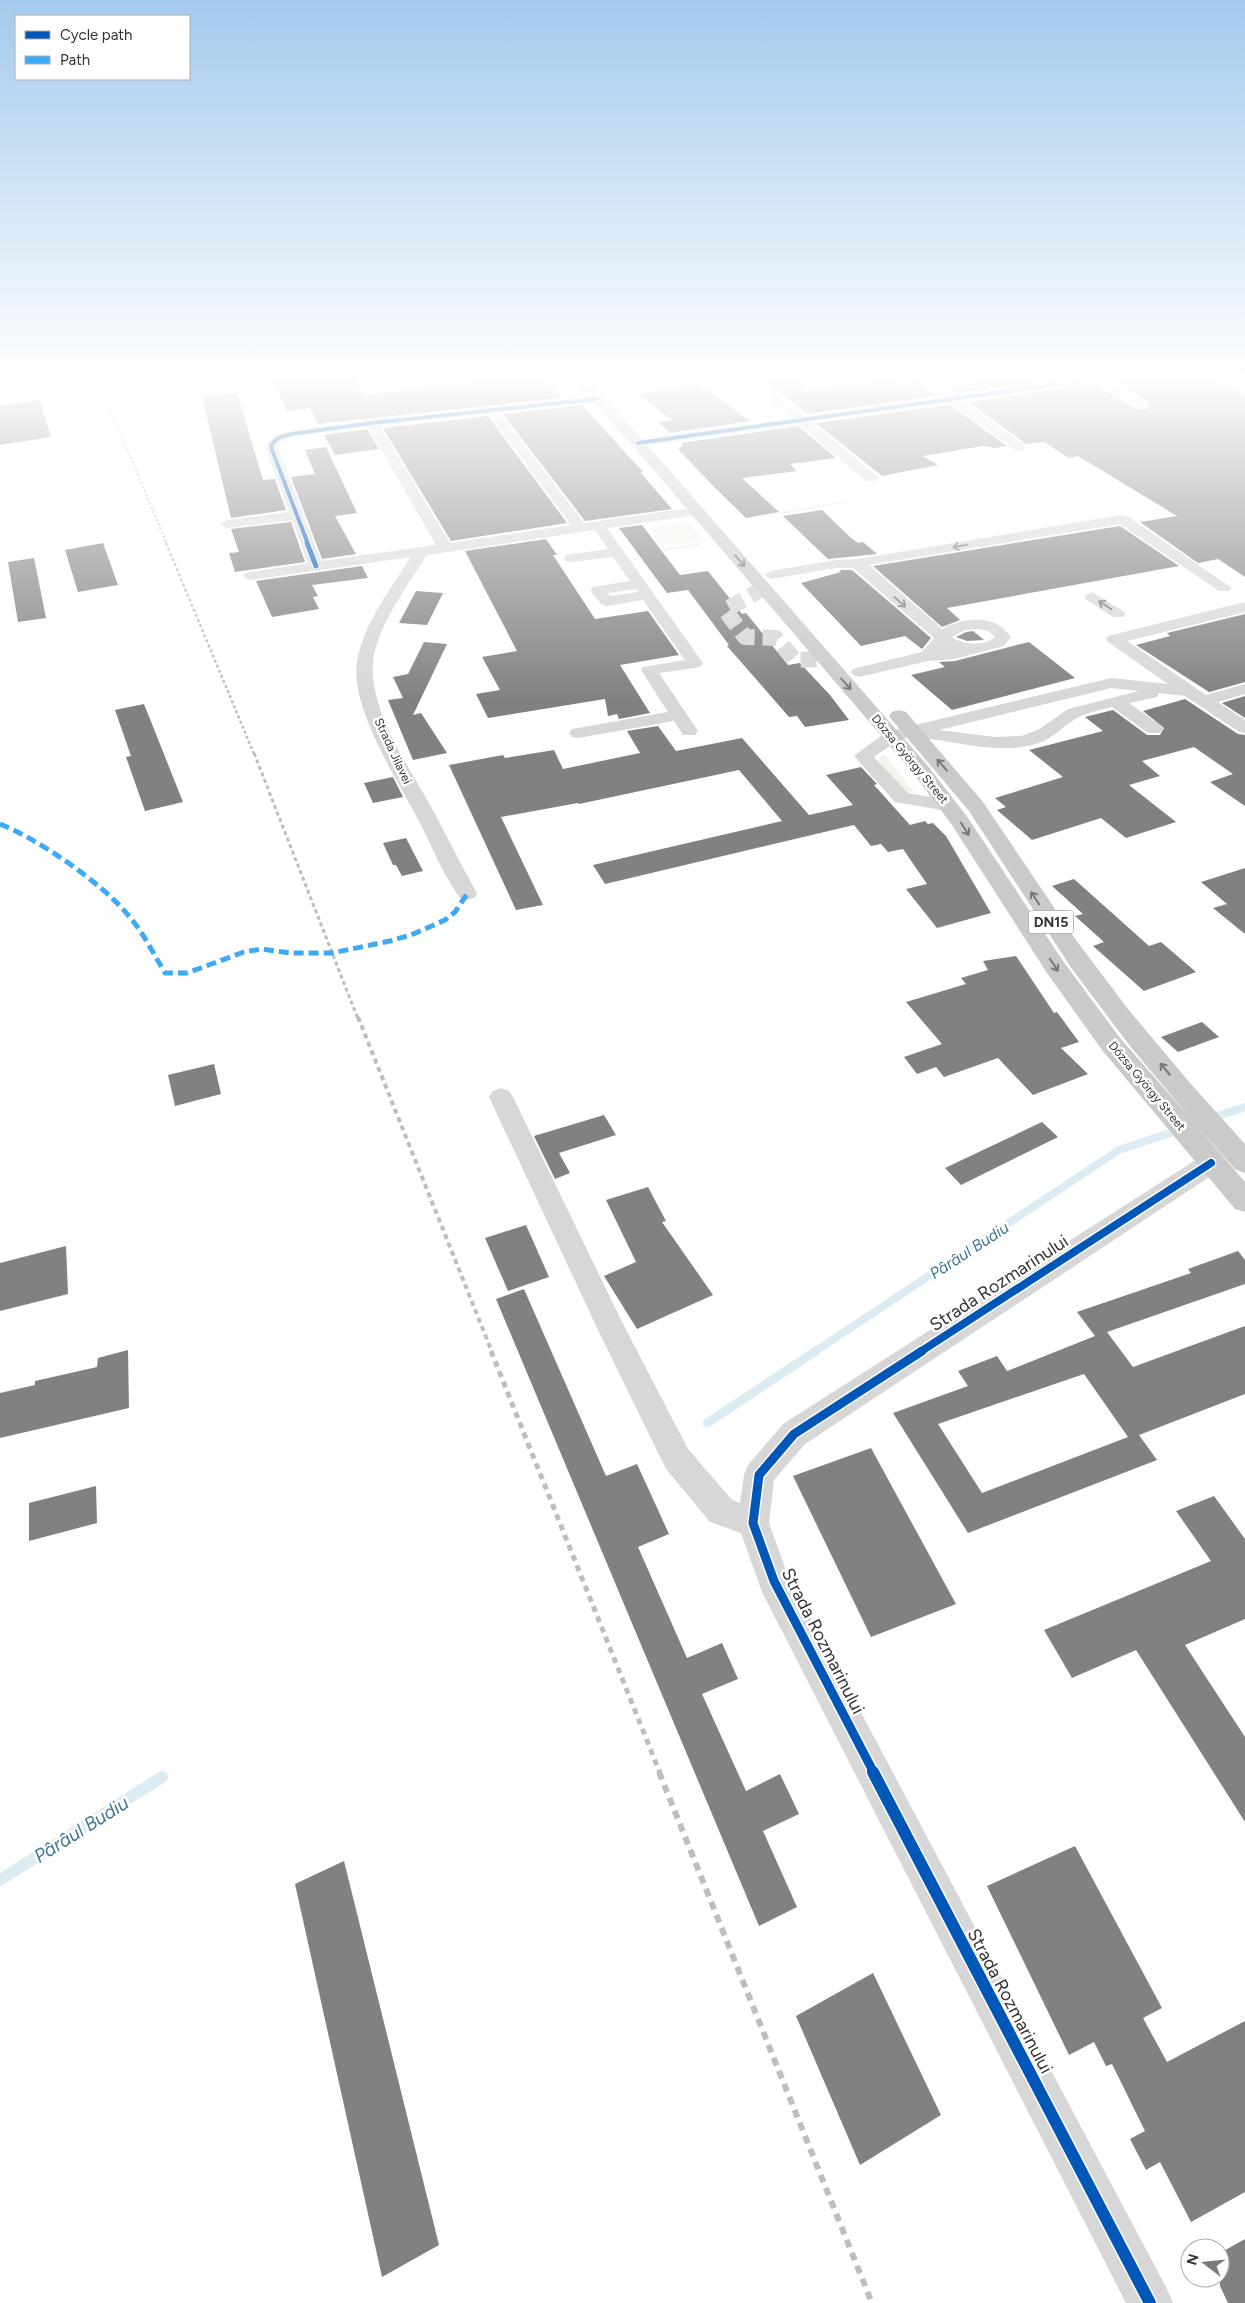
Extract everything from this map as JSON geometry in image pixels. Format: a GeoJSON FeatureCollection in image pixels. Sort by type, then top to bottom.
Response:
{"type":"FeatureCollection","features":[{"type":"Feature","properties":{"kind":"main road","name":"Dózsa György Street"},"geometry":{"type":"LineString","coordinates":[[675,485],[903,734],[945,767],[986,820],[1081,964],[1196,1107],[1227,1153]]}},
{"type":"Feature","properties":{"kind":"main road"},"geometry":{"type":"LineString","coordinates":[[729,526],[833,643]]}},
{"type":"Feature","properties":{"kind":"main road"},"geometry":{"type":"LineString","coordinates":[[846,658],[865,679]]}},
{"type":"Feature","properties":{"kind":"main road","name":"Dózsa György Street"},"geometry":{"type":"LineString","coordinates":[[889,705],[903,734],[947,805],[961,822],[1055,967],[1111,1044],[1170,1115],[1227,1153]]}},
{"type":"Feature","properties":{"kind":"main road","name":"DN15"},"geometry":{"type":"LineString","coordinates":[[1227,1153],[1245,1201]]}},
{"type":"Feature","properties":{"kind":"street"},"geometry":{"type":"LineString","coordinates":[[287,485],[316,566]]}},
{"type":"Feature","properties":{"kind":"street"},"geometry":{"type":"LineString","coordinates":[[408,485],[445,548]]}},
{"type":"Feature","properties":{"kind":"street"},"geometry":{"type":"LineString","coordinates":[[548,485],[580,528]]}},
{"type":"Feature","properties":{"kind":"street"},"geometry":{"type":"LineString","coordinates":[[645,522],[632,506],[645,522]]}},
{"type":"Feature","properties":{"kind":"street"},"geometry":{"type":"LineString","coordinates":[[250,576],[598,525],[645,522],[697,511]]}},
{"type":"Feature","properties":{"kind":"street"},"geometry":{"type":"LineString","coordinates":[[227,524],[298,515]]}},
{"type":"Feature","properties":{"kind":"street"},"geometry":{"type":"LineString","coordinates":[[771,574],[836,564],[857,563],[1122,519],[1224,588]]}},
{"type":"Feature","properties":{"kind":"street"},"geometry":{"type":"LineString","coordinates":[[598,525],[695,663],[648,670],[689,731]]}},
{"type":"Feature","properties":{"kind":"street","name":"Strada Jilavei"},"geometry":{"type":"LineString","coordinates":[[422,551],[393,597],[373,638],[365,663],[366,686],[384,736],[467,894]]}},
{"type":"Feature","properties":{"kind":"street"},"geometry":{"type":"LineString","coordinates":[[571,558],[618,552]]}},
{"type":"Feature","properties":{"kind":"street"},"geometry":{"type":"LineString","coordinates":[[857,563],[951,645],[978,648]]}},
{"type":"Feature","properties":{"kind":"street"},"geometry":{"type":"LineString","coordinates":[[1092,597],[1118,614]]}},
{"type":"Feature","properties":{"kind":"street"},"geometry":{"type":"LineString","coordinates":[[1245,607],[1114,639],[1245,728]]}},
{"type":"Feature","properties":{"kind":"street"},"geometry":{"type":"LineString","coordinates":[[865,679],[928,656],[936,651],[946,633],[954,629],[981,623],[1000,630],[1003,637],[998,643],[943,656],[928,656]]}},
{"type":"Feature","properties":{"kind":"street"},"geometry":{"type":"LineString","coordinates":[[1111,683],[1132,652]]}},
{"type":"Feature","properties":{"kind":"street"},"geometry":{"type":"LineString","coordinates":[[947,805],[902,798],[863,756],[903,734],[1111,683],[1189,691]]}},
{"type":"Feature","properties":{"kind":"street"},"geometry":{"type":"LineString","coordinates":[[1204,701],[1245,690]]}},
{"type":"Feature","properties":{"kind":"street"},"geometry":{"type":"LineString","coordinates":[[903,734],[1015,742],[1033,739],[1046,734],[1074,713],[1151,693]]}},
{"type":"Feature","properties":{"kind":"street"},"geometry":{"type":"LineString","coordinates":[[1116,702],[1154,729]]}},
{"type":"Feature","properties":{"kind":"street"},"geometry":{"type":"LineString","coordinates":[[578,733],[678,715]]}},
{"type":"Feature","properties":{"kind":"street"},"geometry":{"type":"LineString","coordinates":[[502,1097],[612,1330],[678,1459],[721,1511],[753,1523]]}},
{"type":"Feature","properties":{"kind":"street","name":"Strada Rozmarinului"},"geometry":{"type":"LineString","coordinates":[[1150,2303],[774,1581],[753,1523],[758,1475],[794,1434],[1227,1153]]}},
{"type":"Feature","properties":{"kind":"path"},"geometry":{"type":"LineString","coordinates":[[780,512],[845,502]]}},
{"type":"Feature","properties":{"kind":"path"},"geometry":{"type":"LineString","coordinates":[[645,522],[665,550],[702,544]]}},
{"type":"Feature","properties":{"kind":"shaded area"},"geometry":{"type":"Polygon","coordinates":[[[688,522],[705,541],[676,545],[661,541],[650,528],[688,522]]]}},
{"type":"Feature","properties":{"kind":"shaded area"},"geometry":{"type":"Polygon","coordinates":[[[884,754],[915,793],[899,787],[891,777],[880,762],[879,758],[884,754]]]}},
{"type":"Feature","properties":{"kind":"building"},"geometry":{"type":"Polygon","coordinates":[[[223,485],[277,485],[286,510],[231,518],[223,485]]]}},
{"type":"Feature","properties":{"kind":"building"},"geometry":{"type":"Polygon","coordinates":[[[294,485],[344,485],[357,513],[335,516],[356,554],[322,559],[294,485]]]}},
{"type":"Feature","properties":{"kind":"building"},"geometry":{"type":"Polygon","coordinates":[[[418,485],[539,485],[567,523],[451,541],[418,485]]]}},
{"type":"Feature","properties":{"kind":"building"},"geometry":{"type":"Polygon","coordinates":[[[558,485],[652,485],[672,509],[585,521],[558,485]]]}},
{"type":"Feature","properties":{"kind":"building"},"geometry":{"type":"Polygon","coordinates":[[[750,485],[779,512],[746,518],[713,486],[750,485]]]}},
{"type":"Feature","properties":{"kind":"building"},"geometry":{"type":"Polygon","coordinates":[[[1127,485],[1245,485],[1245,577],[1218,559],[1198,563],[1140,522],[1177,516],[1127,485]]]}},
{"type":"Feature","properties":{"kind":"building"},"geometry":{"type":"Polygon","coordinates":[[[822,510],[850,537],[858,543],[863,542],[877,554],[828,559],[783,516],[822,510]]]}},
{"type":"Feature","properties":{"kind":"building"},"geometry":{"type":"Polygon","coordinates":[[[291,522],[305,562],[235,572],[229,553],[239,552],[231,529],[291,522]]]}},
{"type":"Feature","properties":{"kind":"building"},"geometry":{"type":"Polygon","coordinates":[[[642,525],[680,575],[708,571],[742,614],[746,613],[788,665],[800,663],[830,695],[849,720],[805,727],[797,716],[789,717],[727,646],[729,645],[688,590],[667,593],[619,528],[642,525]]]}},
{"type":"Feature","properties":{"kind":"building"},"geometry":{"type":"Polygon","coordinates":[[[1120,526],[1179,566],[947,608],[960,620],[942,627],[873,566],[1120,526]]]}},
{"type":"Feature","properties":{"kind":"building"},"geometry":{"type":"Polygon","coordinates":[[[546,539],[557,555],[553,555],[595,619],[648,611],[679,655],[620,665],[650,713],[619,719],[617,714],[608,716],[605,699],[488,718],[476,694],[500,690],[482,657],[517,651],[465,551],[546,539]]]}},
{"type":"Feature","properties":{"kind":"building"},"geometry":{"type":"Polygon","coordinates":[[[103,543],[118,585],[78,592],[65,550],[103,543]]]}},
{"type":"Feature","properties":{"kind":"building"},"geometry":{"type":"Polygon","coordinates":[[[34,558],[46,618],[18,622],[8,562],[34,558]]]}},
{"type":"Feature","properties":{"kind":"building"},"geometry":{"type":"Polygon","coordinates":[[[362,566],[368,578],[312,585],[318,596],[313,597],[319,609],[272,617],[256,581],[362,566]]]}},
{"type":"Feature","properties":{"kind":"building"},"geometry":{"type":"Polygon","coordinates":[[[839,570],[852,570],[931,638],[922,649],[905,636],[861,646],[801,583],[841,572],[839,570]]]}},
{"type":"Feature","properties":{"kind":"building"},"geometry":{"type":"Polygon","coordinates":[[[416,591],[443,593],[427,625],[399,623],[416,591]]]}},
{"type":"Feature","properties":{"kind":"building"},"geometry":{"type":"Polygon","coordinates":[[[1245,614],[1245,682],[1206,693],[1209,692],[1136,645],[1170,636],[1167,633],[1245,614]]]}},
{"type":"Feature","properties":{"kind":"building"},"geometry":{"type":"Polygon","coordinates":[[[973,631],[984,640],[967,641],[956,637],[966,632],[973,631]]]}},
{"type":"Feature","properties":{"kind":"building"},"geometry":{"type":"Polygon","coordinates":[[[424,642],[447,644],[413,715],[421,713],[447,753],[413,760],[388,700],[403,698],[393,677],[408,674],[424,642]]]}},
{"type":"Feature","properties":{"kind":"building"},"geometry":{"type":"Polygon","coordinates":[[[1029,642],[1075,678],[952,710],[911,675],[945,667],[939,662],[955,661],[1029,642]]]}},
{"type":"Feature","properties":{"kind":"building"},"geometry":{"type":"Polygon","coordinates":[[[1245,696],[1245,718],[1222,703],[1245,696]]]}},
{"type":"Feature","properties":{"kind":"building"},"geometry":{"type":"Polygon","coordinates":[[[1185,699],[1238,734],[1245,735],[1245,806],[1210,782],[1233,774],[1194,747],[1142,761],[1160,776],[1129,785],[1176,822],[1126,838],[1101,818],[1032,840],[997,810],[1006,807],[995,798],[1063,777],[1029,750],[1103,731],[1085,717],[1113,710],[1147,735],[1160,735],[1164,728],[1143,711],[1185,699]]]}},
{"type":"Feature","properties":{"kind":"building"},"geometry":{"type":"Polygon","coordinates":[[[144,704],[183,802],[145,811],[126,757],[131,756],[115,710],[144,704]]]}},
{"type":"Feature","properties":{"kind":"building"},"geometry":{"type":"Polygon","coordinates":[[[658,726],[676,751],[742,738],[809,815],[853,805],[826,775],[861,767],[877,784],[874,785],[910,825],[925,821],[928,824],[933,823],[946,836],[991,913],[937,928],[906,889],[927,884],[903,849],[888,852],[881,844],[871,846],[854,825],[605,884],[593,865],[782,821],[739,770],[579,804],[501,817],[543,905],[516,910],[449,765],[503,755],[505,758],[554,750],[563,769],[640,753],[627,731],[658,726]]]}},
{"type":"Feature","properties":{"kind":"building"},"geometry":{"type":"Polygon","coordinates":[[[393,777],[403,797],[373,803],[364,783],[393,777]]]}},
{"type":"Feature","properties":{"kind":"building"},"geometry":{"type":"Polygon","coordinates":[[[406,838],[423,871],[402,876],[396,865],[393,865],[383,843],[406,838]]]}},
{"type":"Feature","properties":{"kind":"building"},"geometry":{"type":"Polygon","coordinates":[[[1245,868],[1245,934],[1213,908],[1227,904],[1201,882],[1245,868]]]}},
{"type":"Feature","properties":{"kind":"building"},"geometry":{"type":"Polygon","coordinates":[[[1074,879],[1149,946],[1161,942],[1196,972],[1144,991],[1093,946],[1104,942],[1075,916],[1083,914],[1052,886],[1074,879]]]}},
{"type":"Feature","properties":{"kind":"building"},"geometry":{"type":"Polygon","coordinates":[[[1016,956],[1054,1013],[1057,1012],[1079,1042],[1061,1048],[1088,1074],[1033,1095],[998,1058],[944,1077],[936,1067],[917,1074],[904,1057],[942,1044],[906,1002],[966,984],[961,978],[988,970],[983,961],[1016,956]]]}},
{"type":"Feature","properties":{"kind":"building"},"geometry":{"type":"Polygon","coordinates":[[[1202,1022],[1219,1037],[1178,1052],[1161,1037],[1202,1022]]]}},
{"type":"Feature","properties":{"kind":"building"},"geometry":{"type":"Polygon","coordinates":[[[214,1064],[221,1094],[175,1106],[168,1075],[214,1064]]]}},
{"type":"Feature","properties":{"kind":"building"},"geometry":{"type":"Polygon","coordinates":[[[604,1115],[616,1135],[559,1153],[570,1173],[555,1179],[534,1136],[604,1115]]]}},
{"type":"Feature","properties":{"kind":"building"},"geometry":{"type":"Polygon","coordinates":[[[1042,1122],[1058,1137],[961,1185],[945,1168],[1042,1122]]]}},
{"type":"Feature","properties":{"kind":"building"},"geometry":{"type":"Polygon","coordinates":[[[648,1187],[666,1221],[662,1222],[713,1295],[637,1329],[604,1276],[636,1262],[606,1200],[648,1187]]]}},
{"type":"Feature","properties":{"kind":"building"},"geometry":{"type":"Polygon","coordinates":[[[526,1225],[549,1277],[508,1291],[485,1238],[526,1225]]]}},
{"type":"Feature","properties":{"kind":"building"},"geometry":{"type":"Polygon","coordinates":[[[66,1246],[68,1294],[0,1311],[0,1263],[66,1246]]]}},
{"type":"Feature","properties":{"kind":"building"},"geometry":{"type":"Polygon","coordinates":[[[1238,1251],[1245,1260],[1245,1284],[1107,1332],[1133,1367],[1245,1326],[1245,1394],[1139,1435],[1157,1460],[968,1533],[893,1413],[968,1386],[958,1371],[997,1356],[1007,1371],[1095,1336],[1077,1312],[1191,1273],[1188,1269],[1238,1251]],[[1084,1374],[938,1424],[982,1493],[1128,1437],[1084,1374]]]}},
{"type":"Feature","properties":{"kind":"building"},"geometry":{"type":"Polygon","coordinates":[[[524,1289],[606,1476],[637,1464],[669,1534],[638,1547],[687,1658],[722,1643],[738,1679],[702,1694],[746,1791],[780,1774],[799,1814],[763,1831],[797,1907],[759,1926],[496,1299],[524,1289]]]}},
{"type":"Feature","properties":{"kind":"building"},"geometry":{"type":"Polygon","coordinates":[[[128,1350],[129,1408],[0,1438],[0,1393],[35,1385],[35,1381],[97,1367],[98,1358],[128,1350]]]}},
{"type":"Feature","properties":{"kind":"building"},"geometry":{"type":"Polygon","coordinates":[[[871,1448],[956,1604],[871,1637],[793,1476],[871,1448]]]}},
{"type":"Feature","properties":{"kind":"building"},"geometry":{"type":"Polygon","coordinates":[[[96,1486],[97,1523],[29,1541],[29,1503],[96,1486]]]}},
{"type":"Feature","properties":{"kind":"building"},"geometry":{"type":"Polygon","coordinates":[[[1214,1496],[1245,1539],[1245,1619],[1185,1645],[1245,1737],[1245,1822],[1136,1650],[1072,1678],[1044,1630],[1211,1561],[1176,1511],[1214,1496]]]}},
{"type":"Feature","properties":{"kind":"building"},"geometry":{"type":"Polygon","coordinates":[[[1075,1846],[1162,2008],[1143,2018],[1167,2062],[1245,2021],[1245,2192],[1191,2222],[1160,2162],[1146,2170],[1130,2139],[1145,2131],[1112,2064],[1106,2066],[1094,2042],[1069,2055],[987,1886],[1075,1846]]]}},
{"type":"Feature","properties":{"kind":"building"},"geometry":{"type":"Polygon","coordinates":[[[344,1861],[439,2245],[382,2277],[295,1884],[344,1861]]]}},
{"type":"Feature","properties":{"kind":"building"},"geometry":{"type":"Polygon","coordinates":[[[873,1973],[941,2115],[860,2165],[796,2016],[873,1973]]]}},
{"type":"Feature","properties":{"kind":"building"},"geometry":{"type":"Polygon","coordinates":[[[1245,2239],[1245,2303],[1228,2303],[1221,2288],[1230,2288],[1230,2247],[1245,2239]]]}},
{"type":"Feature","properties":{"kind":"waterway","name":"Pârâul Budiu"},"geometry":{"type":"LineString","coordinates":[[1211,1118],[1245,1107]]}},
{"type":"Feature","properties":{"kind":"waterway","name":"Pârâul Budiu"},"geometry":{"type":"LineString","coordinates":[[814,1352],[1119,1150],[1179,1130]]}},
{"type":"Feature","properties":{"kind":"waterway","name":"Pârâul Budiu"},"geometry":{"type":"LineString","coordinates":[[707,1423],[816,1351]]}},
{"type":"Feature","properties":{"kind":"waterway","name":"Pârâul Budiu"},"geometry":{"type":"LineString","coordinates":[[0,1880],[162,1777]]}},
{"type":"Feature","properties":{"kind":"tunnel"},"geometry":{"type":"LineString","coordinates":[[764,588],[725,610],[745,637],[776,638],[795,660],[824,659]]}},
{"type":"Feature","properties":{"kind":"railway"},"geometry":{"type":"LineString","coordinates":[[142,485],[167,544]]}},
{"type":"Feature","properties":{"kind":"railway"},"geometry":{"type":"LineString","coordinates":[[166,543],[254,754]]}},
{"type":"Feature","properties":{"kind":"railway"},"geometry":{"type":"LineString","coordinates":[[254,753],[358,1019]]}},
{"type":"Feature","properties":{"kind":"railway"},"geometry":{"type":"LineString","coordinates":[[358,1017],[492,1352]]}},
{"type":"Feature","properties":{"kind":"railway"},"geometry":{"type":"LineString","coordinates":[[491,1351],[660,1773]]}},
{"type":"Feature","properties":{"kind":"railway"},"geometry":{"type":"LineString","coordinates":[[659,1772],[872,2303]]}},
{"type":"Feature","properties":{"kind":"marked path"},"geometry":{"type":"LineString","coordinates":[[0,824],[26,836],[83,875],[114,900],[135,924],[165,973],[187,973],[244,952],[262,949],[290,953],[332,953],[390,941],[411,935],[445,920],[455,912],[467,894]]}},
{"type":"Feature","properties":{"kind":"cycle path"},"geometry":{"type":"LineString","coordinates":[[285,485],[316,566]]}},
{"type":"Feature","properties":{"kind":"cycle path"},"geometry":{"type":"LineString","coordinates":[[1150,2303],[774,1581],[753,1523],[759,1475],[794,1434],[1211,1163]]}}]}
